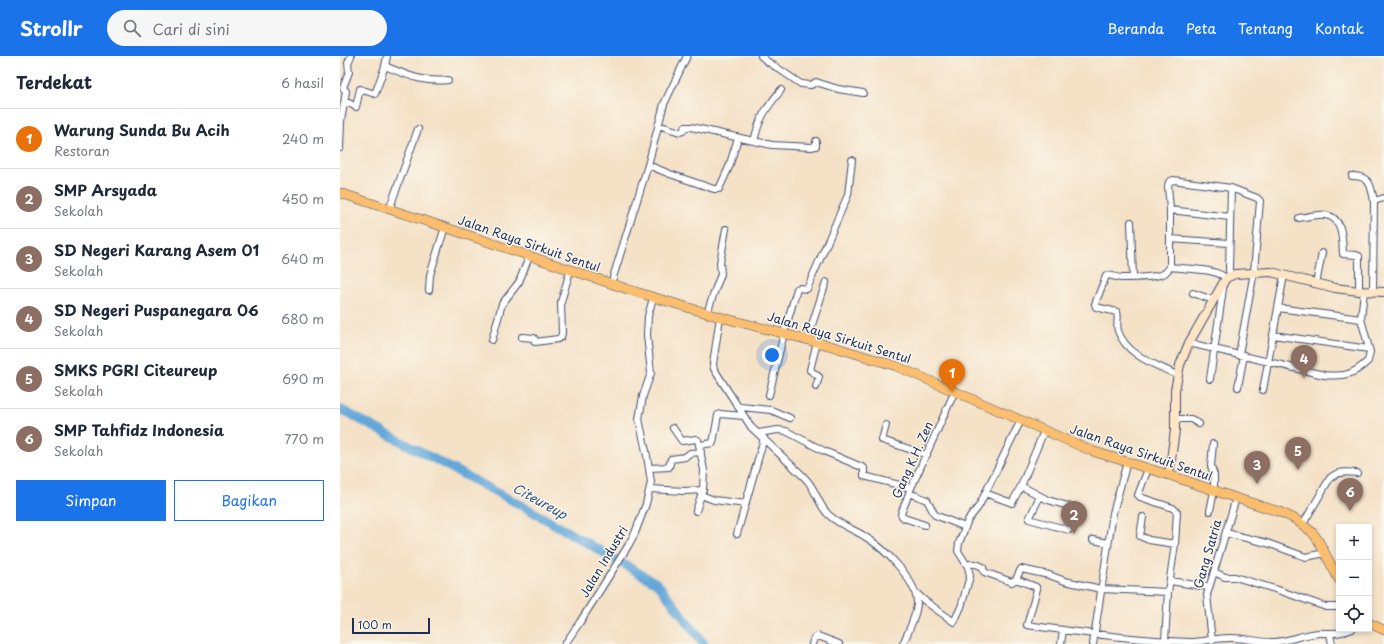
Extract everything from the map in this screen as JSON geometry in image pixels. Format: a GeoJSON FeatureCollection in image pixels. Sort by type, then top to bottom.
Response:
{"type":"FeatureCollection","features":[{"type":"Feature","properties":{"kind":"main road","name":"Jalan Raya Sirkuit Sentul"},"geometry":{"type":"LineString","coordinates":[[340,194],[445,227],[570,271],[653,298],[817,342],[896,366],[1092,451],[1169,474],[1214,491],[1280,512],[1292,517],[1312,532],[1318,540],[1336,574]]}},
{"type":"Feature","properties":{"kind":"main road"},"geometry":{"type":"LineString","coordinates":[[1372,624],[1384,630]]}},
{"type":"Feature","properties":{"kind":"street"},"geometry":{"type":"LineString","coordinates":[[340,148],[341,121],[346,91],[343,88],[349,72],[348,64],[351,56]]}},
{"type":"Feature","properties":{"kind":"street"},"geometry":{"type":"LineString","coordinates":[[344,102],[356,107],[360,89],[375,94],[387,56]]}},
{"type":"Feature","properties":{"kind":"street"},"geometry":{"type":"LineString","coordinates":[[611,284],[648,165],[664,104],[687,56]]}},
{"type":"Feature","properties":{"kind":"street"},"geometry":{"type":"LineString","coordinates":[[761,56],[801,84],[810,85],[816,82],[838,89],[862,93]]}},
{"type":"Feature","properties":{"kind":"street"},"geometry":{"type":"LineString","coordinates":[[385,66],[410,77],[436,81],[448,80]]}},
{"type":"Feature","properties":{"kind":"street"},"geometry":{"type":"LineString","coordinates":[[754,141],[758,124],[766,108],[781,90]]}},
{"type":"Feature","properties":{"kind":"street"},"geometry":{"type":"LineString","coordinates":[[658,126],[680,132],[683,131],[684,127],[686,126],[772,145],[804,148],[816,146],[816,141]]}},
{"type":"Feature","properties":{"kind":"street"},"geometry":{"type":"LineString","coordinates":[[389,210],[418,129]]}},
{"type":"Feature","properties":{"kind":"street"},"geometry":{"type":"LineString","coordinates":[[648,165],[714,189],[719,189],[729,167],[738,138]]}},
{"type":"Feature","properties":{"kind":"street"},"geometry":{"type":"LineString","coordinates":[[769,395],[784,333],[797,289],[807,289],[848,194],[852,160]]}},
{"type":"Feature","properties":{"kind":"street"},"geometry":{"type":"LineString","coordinates":[[1352,176],[1362,177],[1368,182],[1371,187],[1374,200],[1373,291]]}},
{"type":"Feature","properties":{"kind":"street"},"geometry":{"type":"LineString","coordinates":[[1177,375],[1146,360],[1132,351],[1124,343],[1118,329],[1117,312],[1095,306],[1105,277],[1109,275],[1120,278],[1133,278],[1162,274],[1170,267],[1170,210],[1168,186],[1169,182],[1172,180],[1231,188],[1257,198],[1260,201],[1254,272],[1241,355],[1238,387]]}},
{"type":"Feature","properties":{"kind":"street"},"geometry":{"type":"LineString","coordinates":[[1169,474],[1176,419],[1175,390],[1177,375],[1189,343],[1213,300],[1228,277],[1231,188]]}},
{"type":"Feature","properties":{"kind":"street"},"geometry":{"type":"LineString","coordinates":[[1374,200],[1384,198]]}},
{"type":"Feature","properties":{"kind":"street"},"geometry":{"type":"LineString","coordinates":[[1170,210],[1230,216]]}},
{"type":"Feature","properties":{"kind":"street"},"geometry":{"type":"LineString","coordinates":[[1189,343],[1292,368],[1338,376],[1348,375],[1365,364],[1370,357],[1361,319],[1362,291],[1359,256],[1343,254],[1342,232],[1338,224],[1330,217],[1325,215],[1299,218]]}},
{"type":"Feature","properties":{"kind":"street"},"geometry":{"type":"LineString","coordinates":[[1131,222],[1133,278]]}},
{"type":"Feature","properties":{"kind":"street"},"geometry":{"type":"LineString","coordinates":[[429,290],[430,275],[445,227]]}},
{"type":"Feature","properties":{"kind":"street"},"geometry":{"type":"LineString","coordinates":[[707,313],[721,274],[720,263],[726,229]]}},
{"type":"Feature","properties":{"kind":"street"},"geometry":{"type":"LineString","coordinates":[[1170,239],[1229,244]]}},
{"type":"Feature","properties":{"kind":"street"},"geometry":{"type":"LineString","coordinates":[[1316,284],[1322,253]]}},
{"type":"Feature","properties":{"kind":"street"},"geometry":{"type":"LineString","coordinates":[[492,340],[502,304],[519,282],[529,257]]}},
{"type":"Feature","properties":{"kind":"street"},"geometry":{"type":"LineString","coordinates":[[1170,267],[1211,272],[1228,277],[1254,272],[1271,272],[1342,290],[1384,292]]}},
{"type":"Feature","properties":{"kind":"street"},"geometry":{"type":"LineString","coordinates":[[522,337],[534,338],[535,342],[558,339],[561,337],[562,298],[570,271]]}},
{"type":"Feature","properties":{"kind":"street"},"geometry":{"type":"LineString","coordinates":[[1263,390],[1284,275]]}},
{"type":"Feature","properties":{"kind":"street"},"geometry":{"type":"LineString","coordinates":[[808,340],[826,282]]}},
{"type":"Feature","properties":{"kind":"street"},"geometry":{"type":"LineString","coordinates":[[1210,379],[1223,289]]}},
{"type":"Feature","properties":{"kind":"street"},"geometry":{"type":"LineString","coordinates":[[1193,293],[1213,300]]}},
{"type":"Feature","properties":{"kind":"street","name":"Jalan Industri"},"geometry":{"type":"LineString","coordinates":[[565,644],[628,546],[638,525],[650,489],[650,468],[639,425],[639,416],[643,396],[651,373],[647,335],[648,316],[653,298]]}},
{"type":"Feature","properties":{"kind":"street"},"geometry":{"type":"LineString","coordinates":[[1278,308],[1361,319]]}},
{"type":"Feature","properties":{"kind":"street"},"geometry":{"type":"LineString","coordinates":[[720,317],[714,366],[749,424],[811,486],[819,503],[829,515],[879,546],[899,568],[915,592],[954,622],[961,607],[970,573],[967,564],[959,553],[958,548],[969,518],[979,506],[1021,420]]}},
{"type":"Feature","properties":{"kind":"street"},"geometry":{"type":"LineString","coordinates":[[1273,335],[1369,349]]}},
{"type":"Feature","properties":{"kind":"street"},"geometry":{"type":"LineString","coordinates":[[816,388],[819,377],[810,370],[817,342]]}},
{"type":"Feature","properties":{"kind":"street","name":"Gang K.H. Zen"},"geometry":{"type":"LineString","coordinates":[[925,525],[902,516],[910,490],[955,391]]}},
{"type":"Feature","properties":{"kind":"street"},"geometry":{"type":"LineString","coordinates":[[740,407],[771,410],[790,418]]}},
{"type":"Feature","properties":{"kind":"street"},"geometry":{"type":"LineString","coordinates":[[650,468],[669,467],[671,459],[685,457],[690,453],[713,443],[718,415],[744,416]]}},
{"type":"Feature","properties":{"kind":"street"},"geometry":{"type":"LineString","coordinates":[[1176,419],[1191,419],[1199,424]]}},
{"type":"Feature","properties":{"kind":"street"},"geometry":{"type":"LineString","coordinates":[[886,425],[882,440],[927,455]]}},
{"type":"Feature","properties":{"kind":"street"},"geometry":{"type":"LineString","coordinates":[[673,428],[682,441],[696,439],[700,448],[704,470],[702,492],[696,511]]}},
{"type":"Feature","properties":{"kind":"street"},"geometry":{"type":"LineString","coordinates":[[758,434],[778,430],[786,431],[824,452],[864,468],[864,476],[910,490],[927,500],[935,515],[965,527]]}},
{"type":"Feature","properties":{"kind":"street"},"geometry":{"type":"LineString","coordinates":[[985,493],[1000,497],[1012,503],[1021,486],[1044,430]]}},
{"type":"Feature","properties":{"kind":"street"},"geometry":{"type":"LineString","coordinates":[[738,534],[764,438]]}},
{"type":"Feature","properties":{"kind":"street"},"geometry":{"type":"LineString","coordinates":[[1210,511],[1214,491],[1214,475],[1211,466],[1213,444]]}},
{"type":"Feature","properties":{"kind":"street"},"geometry":{"type":"LineString","coordinates":[[1094,644],[1113,513],[1127,462]]}},
{"type":"Feature","properties":{"kind":"street"},"geometry":{"type":"LineString","coordinates":[[1148,468],[1138,495],[1176,509],[1177,512],[1175,544],[1168,592],[1166,642]]}},
{"type":"Feature","properties":{"kind":"street"},"geometry":{"type":"LineString","coordinates":[[1303,524],[1330,478],[1342,472],[1357,473]]}},
{"type":"Feature","properties":{"kind":"street"},"geometry":{"type":"LineString","coordinates":[[1021,486],[1048,500],[1070,507]]}},
{"type":"Feature","properties":{"kind":"street"},"geometry":{"type":"LineString","coordinates":[[650,489],[702,492],[714,500],[746,504]]}},
{"type":"Feature","properties":{"kind":"street"},"geometry":{"type":"LineString","coordinates":[[1040,496],[1029,519],[1069,530]]}},
{"type":"Feature","properties":{"kind":"street","name":"Gang Satria"},"geometry":{"type":"LineString","coordinates":[[1212,641],[1207,595],[1208,587],[1214,572],[1236,498]]}},
{"type":"Feature","properties":{"kind":"street"},"geometry":{"type":"LineString","coordinates":[[1143,517],[1140,536],[1149,540],[1175,544]]}},
{"type":"Feature","properties":{"kind":"street"},"geometry":{"type":"LineString","coordinates":[[1226,533],[1267,543],[1306,557],[1325,553]]}},
{"type":"Feature","properties":{"kind":"street"},"geometry":{"type":"LineString","coordinates":[[1093,540],[1108,544]]}},
{"type":"Feature","properties":{"kind":"street"},"geometry":{"type":"LineString","coordinates":[[967,564],[978,564],[983,567],[984,572],[1012,582],[1016,579],[1021,569],[1101,589],[1168,592]]}},
{"type":"Feature","properties":{"kind":"street"},"geometry":{"type":"LineString","coordinates":[[1214,572],[1225,577],[1235,577],[1278,590],[1326,607],[1336,607]]}},
{"type":"Feature","properties":{"kind":"street"},"geometry":{"type":"LineString","coordinates":[[1016,579],[1038,589],[1027,625],[1166,642],[1212,641],[1231,638],[1261,642],[1289,642],[1297,637],[1320,633],[1330,634],[1339,632]]}},
{"type":"Feature","properties":{"kind":"street"},"geometry":{"type":"LineString","coordinates":[[1170,581],[1208,587]]}},
{"type":"Feature","properties":{"kind":"street"},"geometry":{"type":"LineString","coordinates":[[903,644],[916,610],[917,601],[915,592]]}},
{"type":"Feature","properties":{"kind":"street"},"geometry":{"type":"LineString","coordinates":[[1061,644],[1064,630]]}},
{"type":"Feature","properties":{"kind":"street"},"geometry":{"type":"LineString","coordinates":[[1330,634],[1332,644]]}},
{"type":"Feature","properties":{"kind":"street"},"geometry":{"type":"LineString","coordinates":[[812,644],[814,638],[819,636],[840,644]]}},
{"type":"Feature","properties":{"kind":"waterway","name":"Citeureup"},"geometry":{"type":"LineString","coordinates":[[340,409],[528,509],[658,584],[704,644]]}},
{"type":"Feature","properties":{"kind":"place","name":"SD Negeri Puspanegara 06"},"geometry":{"type":"Point","coordinates":[1304,378]}},
{"type":"Feature","properties":{"kind":"place","name":"Warung Sunda Bu Acih"},"geometry":{"type":"Point","coordinates":[952,392]}},
{"type":"Feature","properties":{"kind":"place","name":"SMKS PGRI Citeureup"},"geometry":{"type":"Point","coordinates":[1298,470]}},
{"type":"Feature","properties":{"kind":"place","name":"SD Negeri Karang Asem 01"},"geometry":{"type":"Point","coordinates":[1257,484]}},
{"type":"Feature","properties":{"kind":"place","name":"SMP Tahfidz Indonesia"},"geometry":{"type":"Point","coordinates":[1350,511]}},
{"type":"Feature","properties":{"kind":"place","name":"SMP Arsyada"},"geometry":{"type":"Point","coordinates":[1074,534]}}]}
